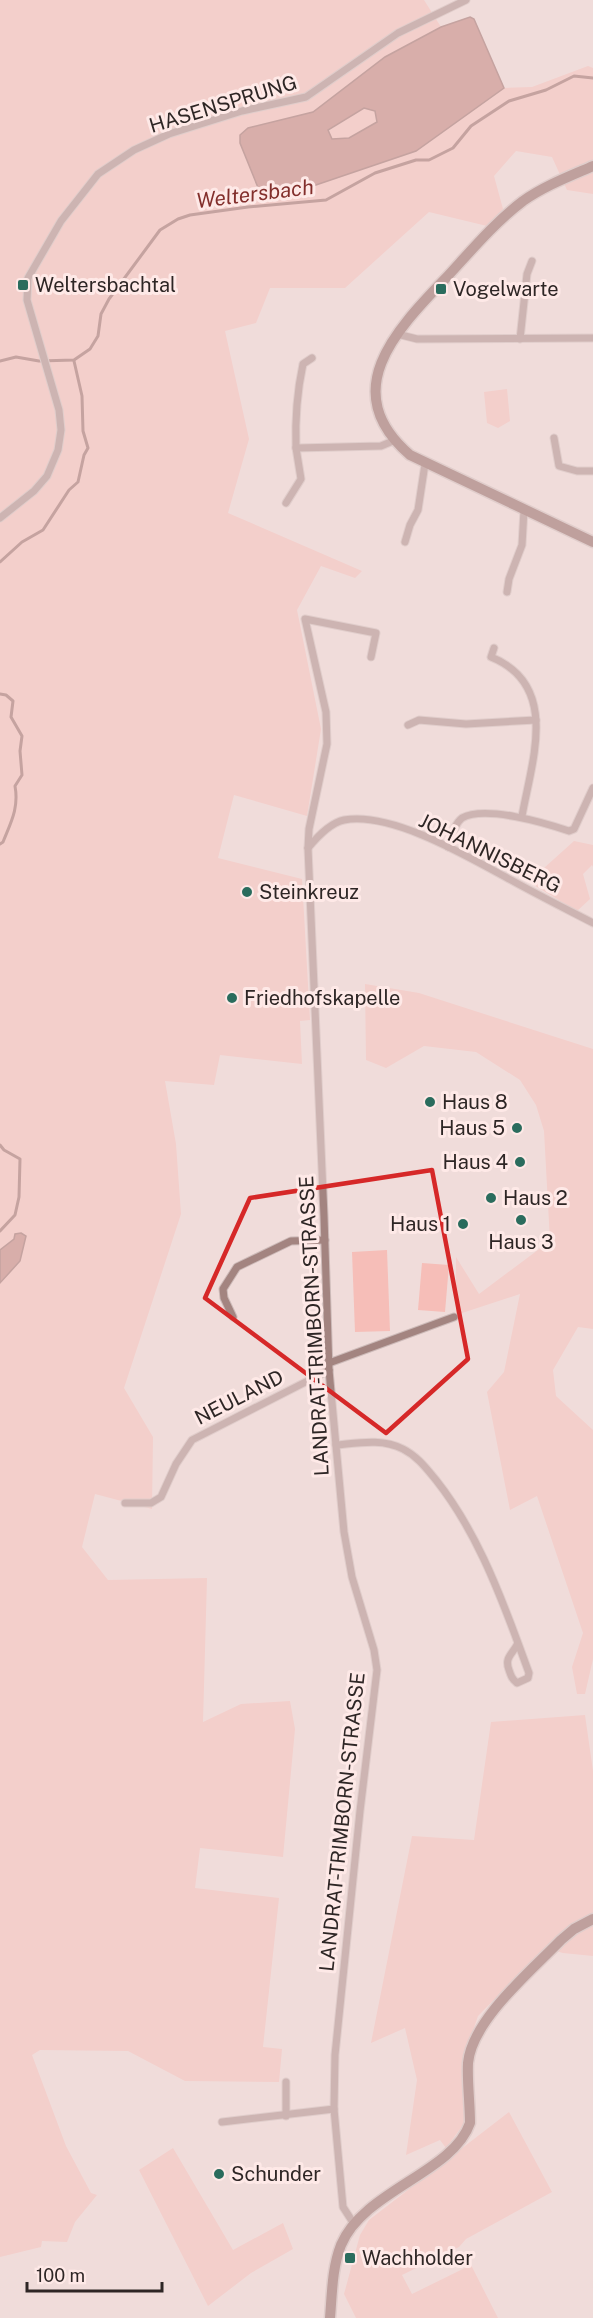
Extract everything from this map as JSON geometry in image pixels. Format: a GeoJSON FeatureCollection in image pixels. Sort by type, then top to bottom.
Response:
{"type":"FeatureCollection","features":[{"type":"Feature","properties":{"kind":"street","name":"HASENSPRUNG"},"geometry":{"type":"LineString","coordinates":[[0,518],[34,491],[47,476],[58,450],[61,430],[59,410],[27,300],[28,278],[61,221],[98,174],[134,150],[169,134],[242,111],[306,97],[398,33],[466,0]]}},
{"type":"Feature","properties":{"kind":"street"},"geometry":{"type":"LineString","coordinates":[[593,166],[566,177],[524,200],[490,231],[413,312],[397,334],[379,365],[376,392],[377,408],[381,420],[393,441],[410,455],[593,543]]}},
{"type":"Feature","properties":{"kind":"street"},"geometry":{"type":"LineString","coordinates":[[519,339],[526,274],[532,261]]}},
{"type":"Feature","properties":{"kind":"street"},"geometry":{"type":"LineString","coordinates":[[397,334],[417,339],[593,338]]}},
{"type":"Feature","properties":{"kind":"street"},"geometry":{"type":"LineString","coordinates":[[286,503],[301,478],[296,448],[295,417],[303,364],[312,358]]}},
{"type":"Feature","properties":{"kind":"street"},"geometry":{"type":"LineString","coordinates":[[554,438],[559,466],[577,471],[593,471]]}},
{"type":"Feature","properties":{"kind":"street"},"geometry":{"type":"LineString","coordinates":[[296,448],[381,446],[393,441]]}},
{"type":"Feature","properties":{"kind":"street"},"geometry":{"type":"LineString","coordinates":[[405,542],[418,510],[425,464]]}},
{"type":"Feature","properties":{"kind":"street"},"geometry":{"type":"LineString","coordinates":[[507,592],[509,579],[522,545],[524,510]]}},
{"type":"Feature","properties":{"kind":"street","name":"LANDRAT-TRIMBORN-STRASSE"},"geometry":{"type":"LineString","coordinates":[[354,2224],[343,2208],[334,2109],[340,1995],[368,1732],[377,1671],[374,1650],[352,1577],[344,1532],[329,1366],[308,848],[309,829],[327,744],[326,712],[305,619],[376,633],[371,657]]}},
{"type":"Feature","properties":{"kind":"street"},"geometry":{"type":"LineString","coordinates":[[494,648],[492,657],[513,668],[522,677],[535,705],[536,734],[522,816]]}},
{"type":"Feature","properties":{"kind":"street"},"geometry":{"type":"LineString","coordinates":[[408,725],[419,720],[466,724],[536,720]]}},
{"type":"Feature","properties":{"kind":"street"},"geometry":{"type":"LineString","coordinates":[[448,848],[457,823],[463,818],[492,815],[522,816],[569,831],[574,829],[593,788]]}},
{"type":"Feature","properties":{"kind":"street","name":"JOHANNISBERG"},"geometry":{"type":"LineString","coordinates":[[308,848],[337,822],[365,820],[396,826],[448,848],[593,923]]}},
{"type":"Feature","properties":{"kind":"street"},"geometry":{"type":"LineString","coordinates":[[234,1317],[224,1298],[224,1289],[237,1268],[291,1241],[325,1240]]}},
{"type":"Feature","properties":{"kind":"street","name":"NEULAND"},"geometry":{"type":"LineString","coordinates":[[124,1503],[151,1503],[161,1497],[176,1464],[192,1440],[329,1366],[454,1317]]}},
{"type":"Feature","properties":{"kind":"street"},"geometry":{"type":"LineString","coordinates":[[336,1445],[388,1443],[418,1459],[452,1501],[488,1565],[518,1643],[529,1673],[528,1678],[517,1683],[512,1679],[506,1663],[518,1643]]}},
{"type":"Feature","properties":{"kind":"street"},"geometry":{"type":"LineString","coordinates":[[330,2318],[337,2257],[342,2243],[354,2224],[371,2208],[445,2156],[461,2141],[470,2123],[468,2062],[474,2041],[490,2014],[561,1940],[574,1929],[593,1919]]}},
{"type":"Feature","properties":{"kind":"street"},"geometry":{"type":"LineString","coordinates":[[286,2082],[286,2116]]}},
{"type":"Feature","properties":{"kind":"street"},"geometry":{"type":"LineString","coordinates":[[222,2122],[334,2109]]}},
{"type":"Feature","properties":{"kind":"highlighted area"},"geometry":{"type":"Polygon","coordinates":[[[432,1170],[468,1359],[386,1433],[205,1298],[250,1198],[432,1170]]]}},
{"type":"Feature","properties":{"kind":"shaded area"},"geometry":{"type":"Polygon","coordinates":[[[0,0],[424,0],[441,27],[385,57],[313,112],[248,128],[313,186],[416,151],[504,88],[532,87],[588,66],[593,68],[593,194],[567,190],[552,157],[516,151],[494,176],[503,209],[487,226],[429,212],[345,288],[270,288],[256,323],[225,331],[249,439],[228,513],[362,571],[355,578],[321,566],[297,610],[321,729],[307,816],[234,795],[218,858],[302,879],[310,1020],[300,1021],[302,1064],[220,1055],[214,1085],[165,1081],[176,1144],[181,1214],[124,1388],[153,1437],[152,1509],[95,1494],[82,1547],[108,1580],[207,1578],[203,1722],[241,1704],[290,1701],[295,1729],[283,1857],[200,1848],[195,1888],[279,1898],[263,2047],[282,2049],[279,2082],[185,2081],[128,2051],[40,2050],[32,2055],[66,2146],[91,2193],[97,2195],[75,2222],[67,2242],[42,2241],[41,2247],[0,2257],[0,1283],[8,1274],[14,1239],[0,1250],[0,0]]]}},
{"type":"Feature","properties":{"kind":"shaded area"},"geometry":{"type":"Polygon","coordinates":[[[470,17],[474,19],[504,88],[416,151],[313,186],[267,192],[259,190],[240,143],[240,135],[248,128],[313,112],[385,57],[441,27],[470,17]],[[364,108],[328,130],[332,139],[349,138],[377,122],[375,111],[364,108]]]}},
{"type":"Feature","properties":{"kind":"shaded area"},"geometry":{"type":"Polygon","coordinates":[[[364,108],[375,111],[377,122],[349,138],[332,139],[328,131],[364,108]]]}},
{"type":"Feature","properties":{"kind":"shaded area"},"geometry":{"type":"Polygon","coordinates":[[[507,389],[510,421],[498,428],[487,423],[484,392],[507,389]]]}},
{"type":"Feature","properties":{"kind":"shaded area"},"geometry":{"type":"Polygon","coordinates":[[[574,841],[593,845],[593,867],[592,865],[583,874],[590,899],[577,911],[509,870],[514,856],[544,868],[574,841]]]}},
{"type":"Feature","properties":{"kind":"shaded area"},"geometry":{"type":"Polygon","coordinates":[[[365,984],[419,993],[593,1049],[593,1329],[578,1327],[553,1370],[556,1396],[593,1430],[593,1659],[585,1694],[577,1694],[572,1667],[583,1633],[537,1496],[510,1510],[487,1392],[504,1372],[520,1294],[456,1315],[456,1257],[479,1294],[550,1241],[544,1131],[536,1105],[520,1080],[476,1052],[424,1046],[386,1068],[366,1060],[365,984]]]}},
{"type":"Feature","properties":{"kind":"shaded area"},"geometry":{"type":"Polygon","coordinates":[[[21,1233],[26,1236],[20,1261],[0,1283],[0,1250],[14,1239],[15,1234],[21,1233]]]}},
{"type":"Feature","properties":{"kind":"shaded area"},"geometry":{"type":"Polygon","coordinates":[[[387,1250],[390,1331],[355,1332],[352,1252],[387,1250]]]}},
{"type":"Feature","properties":{"kind":"shaded area"},"geometry":{"type":"Polygon","coordinates":[[[422,1263],[449,1265],[445,1312],[418,1310],[422,1263]]]}},
{"type":"Feature","properties":{"kind":"shaded area"},"geometry":{"type":"Polygon","coordinates":[[[585,1715],[593,1771],[593,1956],[563,1953],[545,1948],[478,2016],[462,2063],[466,2121],[446,2148],[440,2140],[406,2155],[417,2080],[405,2028],[371,2043],[412,1836],[474,1840],[491,1722],[585,1715]]]}},
{"type":"Feature","properties":{"kind":"shaded area"},"geometry":{"type":"Polygon","coordinates":[[[509,2112],[552,2192],[466,2239],[459,2247],[402,2275],[412,2294],[471,2265],[498,2318],[356,2318],[344,2294],[360,2235],[369,2220],[509,2112]]]}},
{"type":"Feature","properties":{"kind":"shaded area"},"geometry":{"type":"Polygon","coordinates":[[[173,2148],[233,2250],[283,2223],[293,2249],[251,2273],[208,2306],[139,2170],[173,2148]]]}},
{"type":"Feature","properties":{"kind":"waterway","name":"Weltersbach"},"geometry":{"type":"LineString","coordinates":[[0,361],[16,357],[39,361],[74,360],[90,349],[98,336],[101,314],[109,299],[160,230],[178,219],[190,215],[248,207],[326,200],[375,173],[416,160],[429,160],[453,148],[471,126],[509,101],[546,90],[574,76],[593,78]]}},
{"type":"Feature","properties":{"kind":"waterway"},"geometry":{"type":"LineString","coordinates":[[0,562],[22,542],[43,530],[69,490],[78,482],[84,455],[88,448],[83,431],[82,396],[74,361]]}},
{"type":"Feature","properties":{"kind":"waterway"},"geometry":{"type":"LineString","coordinates":[[0,694],[6,695],[13,701],[11,717],[22,736],[20,751],[22,775],[15,786],[14,815],[3,842],[0,844]]}},
{"type":"Feature","properties":{"kind":"waterway"},"geometry":{"type":"LineString","coordinates":[[0,1145],[4,1150],[20,1159],[19,1197],[15,1215],[0,1231]]}},
{"type":"Feature","properties":{"kind":"place","name":"Weltersbachtal"},"geometry":{"type":"Point","coordinates":[23,285]}},
{"type":"Feature","properties":{"kind":"place","name":"Vogelwarte"},"geometry":{"type":"Point","coordinates":[441,289]}},
{"type":"Feature","properties":{"kind":"place","name":"Steinkreuz"},"geometry":{"type":"Point","coordinates":[247,892]}},
{"type":"Feature","properties":{"kind":"place","name":"Friedhofskapelle"},"geometry":{"type":"Point","coordinates":[232,998]}},
{"type":"Feature","properties":{"kind":"place","name":"Haus 8"},"geometry":{"type":"Point","coordinates":[430,1102]}},
{"type":"Feature","properties":{"kind":"place","name":"Haus 5"},"geometry":{"type":"Point","coordinates":[517,1128]}},
{"type":"Feature","properties":{"kind":"place","name":"Haus 4"},"geometry":{"type":"Point","coordinates":[520,1162]}},
{"type":"Feature","properties":{"kind":"place","name":"Haus 2"},"geometry":{"type":"Point","coordinates":[491,1198]}},
{"type":"Feature","properties":{"kind":"place","name":"Haus 3"},"geometry":{"type":"Point","coordinates":[521,1220]}},
{"type":"Feature","properties":{"kind":"place","name":"Haus 1"},"geometry":{"type":"Point","coordinates":[463,1224]}},
{"type":"Feature","properties":{"kind":"place","name":"Schunder"},"geometry":{"type":"Point","coordinates":[219,2174]}},
{"type":"Feature","properties":{"kind":"place","name":"Wachholder"},"geometry":{"type":"Point","coordinates":[350,2258]}}]}
